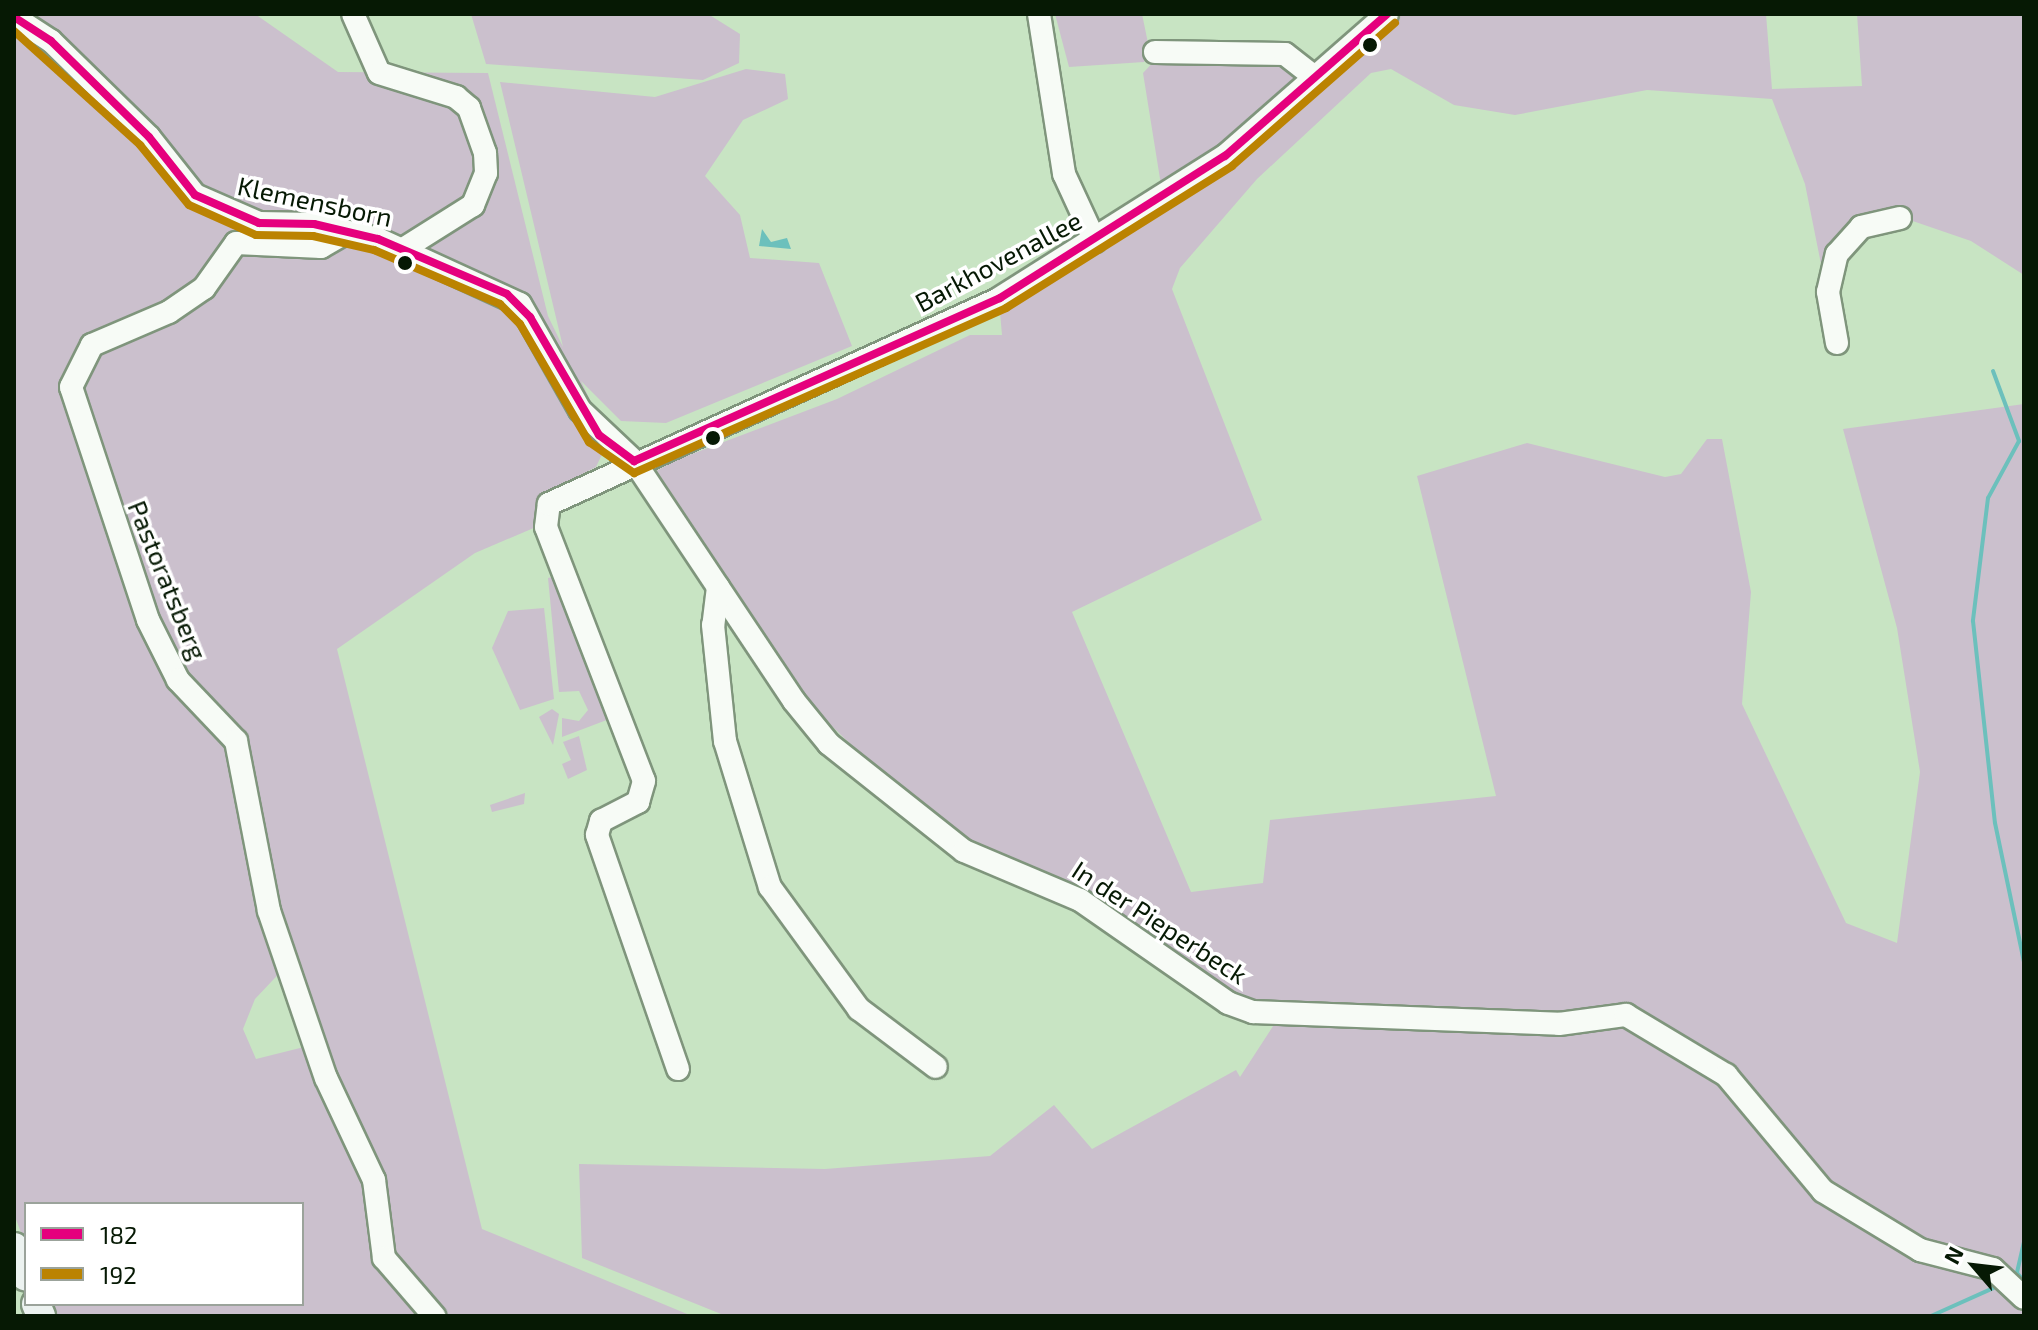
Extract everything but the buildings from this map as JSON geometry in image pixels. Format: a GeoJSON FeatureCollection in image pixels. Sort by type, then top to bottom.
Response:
{"type":"FeatureCollection","features":[{"type":"Feature","properties":{"kind":"main road"},"geometry":{"type":"LineString","coordinates":[[14,1247],[24,1272]]}},
{"type":"Feature","properties":{"kind":"street"},"geometry":{"type":"LineString","coordinates":[[353,14],[379,73],[456,97],[469,108],[485,153],[486,173],[473,205],[403,249]]}},
{"type":"Feature","properties":{"kind":"street"},"geometry":{"type":"LineString","coordinates":[[1039,14],[1064,174],[1095,241]]}},
{"type":"Feature","properties":{"kind":"street","name":"Barkhovenallee"},"geometry":{"type":"LineString","coordinates":[[678,1069],[597,835],[601,821],[638,802],[644,781],[544,521],[556,497],[967,315],[1095,241],[1225,156],[1387,14]]}},
{"type":"Feature","properties":{"kind":"street","name":"Klemensborn"},"geometry":{"type":"LineString","coordinates":[[14,17],[51,41],[149,137],[195,195],[259,223],[347,232],[403,249],[520,304],[580,410],[634,461]]}},
{"type":"Feature","properties":{"kind":"street"},"geometry":{"type":"LineString","coordinates":[[1155,52],[1285,54],[1314,77]]}},
{"type":"Feature","properties":{"kind":"street"},"geometry":{"type":"LineString","coordinates":[[1837,343],[1828,292],[1837,254],[1861,227],[1900,218]]}},
{"type":"Feature","properties":{"kind":"street","name":"Pastoratsberg"},"geometry":{"type":"LineString","coordinates":[[347,232],[321,247],[236,243],[204,288],[169,312],[92,345],[71,387],[148,620],[178,680],[236,741],[269,911],[326,1078],[374,1180],[384,1258],[434,1316]]}},
{"type":"Feature","properties":{"kind":"street","name":"In der Pieperbeck"},"geometry":{"type":"LineString","coordinates":[[634,461],[829,744],[964,851],[1080,900],[1228,1003],[1285,1014],[1559,1024],[1626,1015],[1726,1075],[1823,1191],[1920,1250],[1993,1269],[2024,1298]]}},
{"type":"Feature","properties":{"kind":"street"},"geometry":{"type":"LineString","coordinates":[[718,587],[713,625],[725,741],[770,887],[859,1009],[936,1067]]}},
{"type":"Feature","properties":{"kind":"shaded area"},"geometry":{"type":"Polygon","coordinates":[[[14,14],[255,14],[338,72],[488,73],[548,316],[563,347],[500,82],[655,97],[746,69],[785,74],[788,99],[743,120],[705,176],[740,215],[750,258],[819,263],[852,346],[666,423],[621,421],[581,381],[601,423],[613,431],[596,467],[541,495],[536,527],[475,553],[337,649],[482,1229],[692,1316],[51,1316],[48,1306],[304,1306],[304,1202],[24,1202],[24,1241],[14,1214],[14,14]],[[290,962],[255,999],[243,1029],[256,1059],[320,1043],[290,962]]]}},
{"type":"Feature","properties":{"kind":"shaded area"},"geometry":{"type":"Polygon","coordinates":[[[471,14],[708,14],[740,34],[739,63],[703,80],[486,64],[471,14]]]}},
{"type":"Feature","properties":{"kind":"shaded area"},"geometry":{"type":"Polygon","coordinates":[[[1055,14],[1142,14],[1149,48],[1144,62],[1069,67],[1055,14]]]}},
{"type":"Feature","properties":{"kind":"shaded area"},"geometry":{"type":"Polygon","coordinates":[[[1391,14],[1766,14],[1772,89],[1862,86],[1857,14],[2024,14],[2024,275],[1971,241],[1901,217],[1871,222],[1823,274],[1805,184],[1772,99],[1647,90],[1515,115],[1454,105],[1391,69],[1371,73],[1257,179],[1180,268],[1172,289],[1262,520],[1072,612],[1191,892],[1263,883],[1270,820],[1496,796],[1417,476],[1527,443],[1665,477],[1681,474],[1707,439],[1722,439],[1751,592],[1742,704],[1846,923],[1897,943],[1920,772],[1897,628],[1843,429],[2024,404],[2024,1316],[726,1316],[582,1258],[579,1164],[825,1169],[990,1156],[1054,1105],[1092,1149],[1236,1070],[1240,1077],[1279,1017],[1174,956],[1081,886],[984,855],[881,774],[797,692],[652,483],[656,471],[676,460],[837,399],[970,335],[1002,335],[999,301],[1161,185],[1143,73],[1161,54],[1272,54],[1311,76],[1391,14]]]}},
{"type":"Feature","properties":{"kind":"shaded area"},"geometry":{"type":"Polygon","coordinates":[[[556,576],[612,718],[562,737],[562,718],[579,721],[588,710],[579,691],[559,692],[548,578],[556,576]]]}},
{"type":"Feature","properties":{"kind":"shaded area"},"geometry":{"type":"Polygon","coordinates":[[[544,608],[554,699],[520,710],[492,648],[508,611],[544,608]]]}},
{"type":"Feature","properties":{"kind":"shaded area"},"geometry":{"type":"Polygon","coordinates":[[[552,709],[559,714],[553,745],[539,717],[552,709]]]}},
{"type":"Feature","properties":{"kind":"shaded area"},"geometry":{"type":"Polygon","coordinates":[[[579,736],[587,770],[568,779],[562,764],[571,760],[563,742],[579,736]]]}},
{"type":"Feature","properties":{"kind":"shaded area"},"geometry":{"type":"Polygon","coordinates":[[[525,793],[524,804],[492,812],[490,805],[525,793]]]}},
{"type":"Feature","properties":{"kind":"water"},"geometry":{"type":"Polygon","coordinates":[[[762,229],[771,242],[787,238],[791,249],[759,246],[762,229]]]}},
{"type":"Feature","properties":{"kind":"waterway"},"geometry":{"type":"LineString","coordinates":[[1993,371],[2019,441],[1988,498],[1973,621],[1995,823],[2024,962]]}},
{"type":"Feature","properties":{"kind":"waterway"},"geometry":{"type":"LineString","coordinates":[[2024,1242],[2017,1273],[2024,1281]]}},
{"type":"Feature","properties":{"kind":"waterway"},"geometry":{"type":"LineString","coordinates":[[1931,1316],[1998,1286]]}},
{"type":"Feature","properties":{"kind":"transit line","name":"182"},"geometry":{"type":"LineString","coordinates":[[14,17],[51,41],[149,137],[195,195],[259,223],[314,224],[378,239],[507,294],[530,317],[599,435],[634,461],[1000,298],[1225,156],[1387,14]]}},
{"type":"Feature","properties":{"kind":"transit line","name":"192"},"geometry":{"type":"LineString","coordinates":[[14,31],[140,145],[189,205],[256,235],[313,236],[374,250],[500,304],[520,324],[589,442],[634,473],[1006,308],[1232,166],[1395,23]]}}]}
